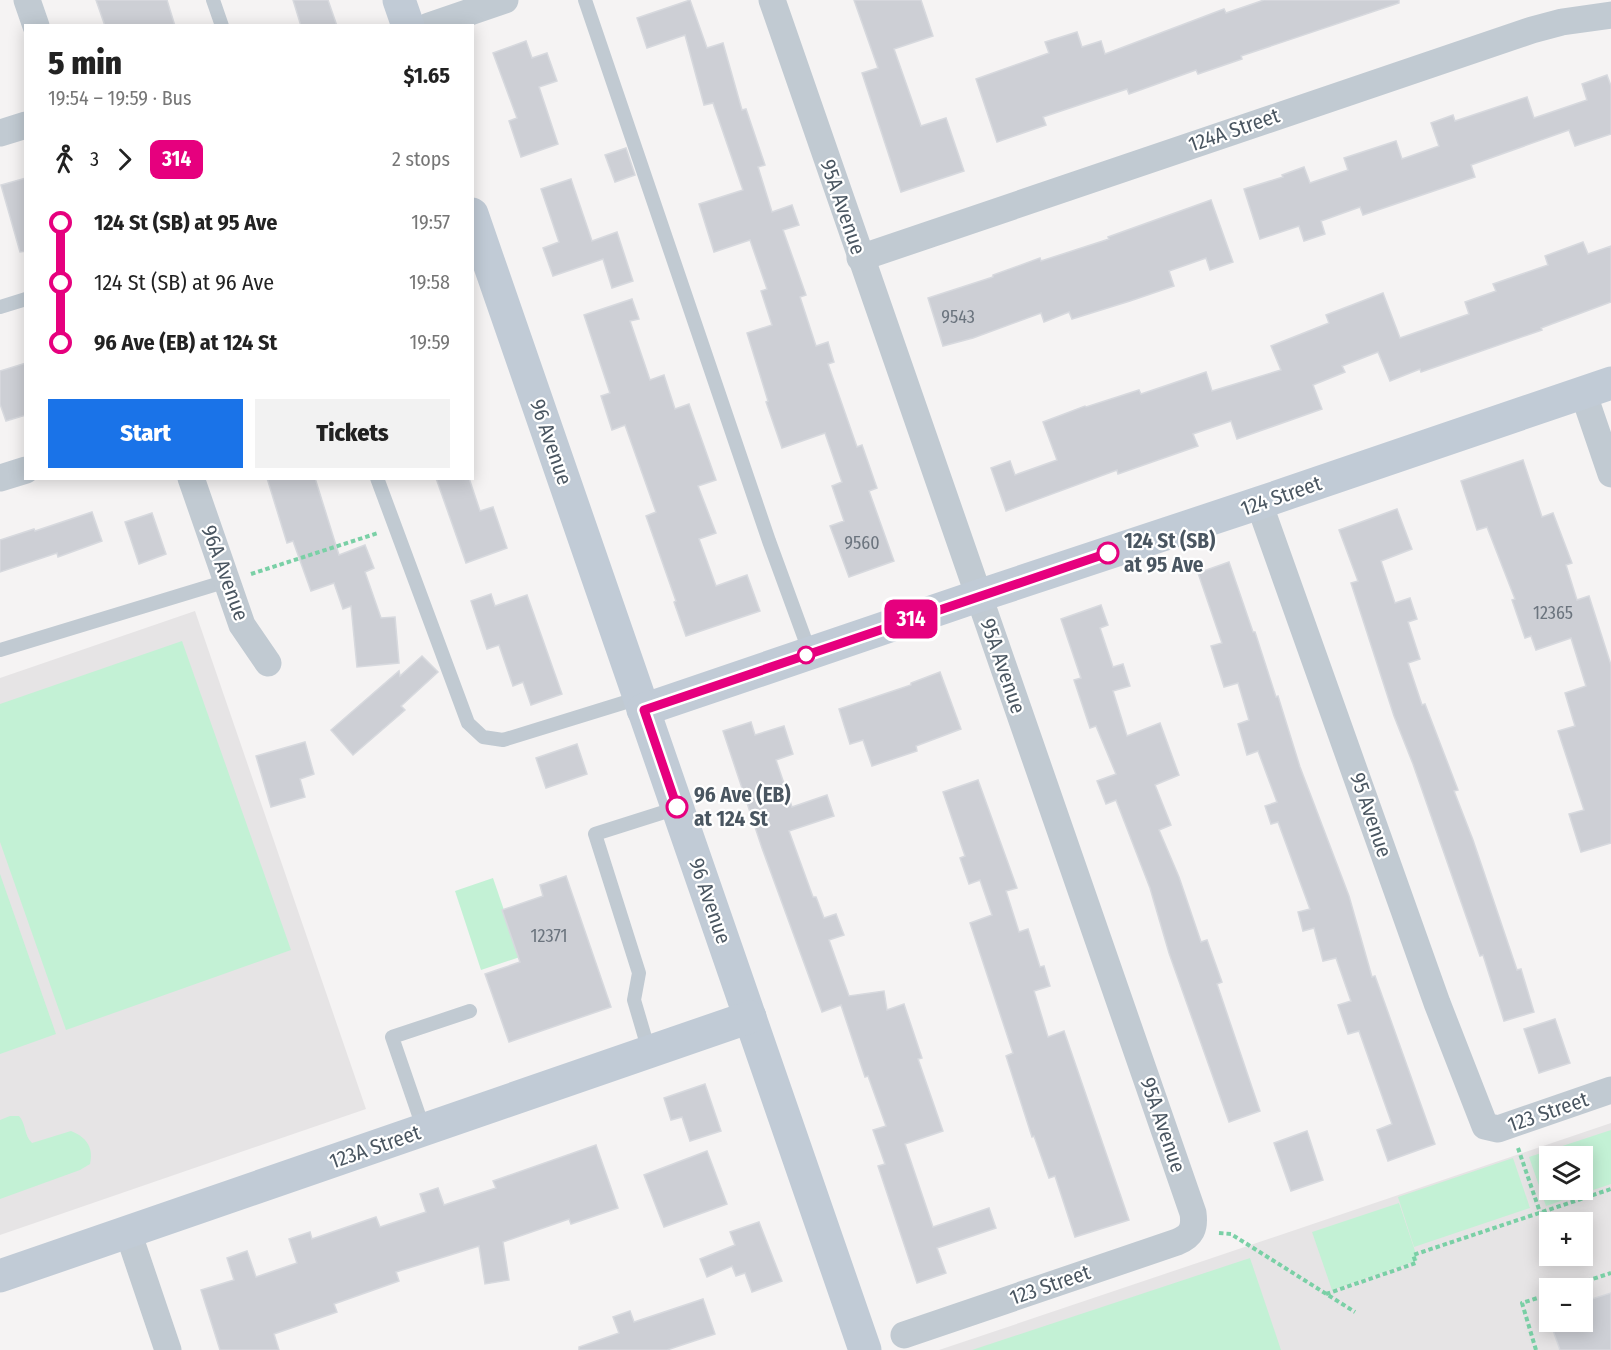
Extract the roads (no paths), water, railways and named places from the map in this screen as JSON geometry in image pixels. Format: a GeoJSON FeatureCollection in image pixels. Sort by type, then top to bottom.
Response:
{"type":"FeatureCollection","features":[{"type":"Feature","properties":{"kind":"street"},"geometry":{"type":"LineString","coordinates":[[27,0],[35,24]]}},
{"type":"Feature","properties":{"kind":"street"},"geometry":{"type":"LineString","coordinates":[[399,0],[407,24]]}},
{"type":"Feature","properties":{"kind":"street"},"geometry":{"type":"LineString","coordinates":[[435,24],[505,0]]}},
{"type":"Feature","properties":{"kind":"street","name":"95A Avenue"},"geometry":{"type":"LineString","coordinates":[[772,0],[1193,1213],[1192,1231]]}},
{"type":"Feature","properties":{"kind":"street","name":"124A Street"},"geometry":{"type":"LineString","coordinates":[[860,258],[1532,30],[1572,20],[1611,15]]}},
{"type":"Feature","properties":{"kind":"street"},"geometry":{"type":"LineString","coordinates":[[0,133],[24,126]]}},
{"type":"Feature","properties":{"kind":"street","name":"96 Avenue"},"geometry":{"type":"LineString","coordinates":[[474,220],[865,1350]]}},
{"type":"Feature","properties":{"kind":"street"},"geometry":{"type":"LineString","coordinates":[[1597,387],[1611,474]]}},
{"type":"Feature","properties":{"kind":"street","name":"124 Street"},"geometry":{"type":"LineString","coordinates":[[641,704],[810,654],[1597,387]]}},
{"type":"Feature","properties":{"kind":"street"},"geometry":{"type":"LineString","coordinates":[[0,478],[24,471]]}},
{"type":"Feature","properties":{"kind":"street","name":"96A Avenue"},"geometry":{"type":"LineString","coordinates":[[191,480],[237,578],[242,625],[268,663]]}},
{"type":"Feature","properties":{"kind":"street","name":"95 Avenue"},"geometry":{"type":"LineString","coordinates":[[1259,503],[1437,1003],[1485,1126]]}},
{"type":"Feature","properties":{"kind":"street","name":"123A Street"},"geometry":{"type":"LineString","coordinates":[[0,1276],[750,1017]]}},
{"type":"Feature","properties":{"kind":"street","name":"123 Street"},"geometry":{"type":"LineString","coordinates":[[1485,1126],[1498,1129],[1611,1090]]}},
{"type":"Feature","properties":{"kind":"street","name":"123 Street"},"geometry":{"type":"LineString","coordinates":[[904,1335],[1178,1242],[1188,1237],[1192,1231]]}},
{"type":"Feature","properties":{"kind":"street"},"geometry":{"type":"LineString","coordinates":[[128,1232],[168,1350]]}},
{"type":"Feature","properties":{"kind":"lane"},"geometry":{"type":"LineString","coordinates":[[213,0],[221,24]]}},
{"type":"Feature","properties":{"kind":"lane"},"geometry":{"type":"LineString","coordinates":[[585,0],[769,541],[810,654]]}},
{"type":"Feature","properties":{"kind":"lane"},"geometry":{"type":"LineString","coordinates":[[0,307],[24,300]]}},
{"type":"Feature","properties":{"kind":"lane"},"geometry":{"type":"LineString","coordinates":[[378,480],[468,723],[483,737],[503,740],[641,704]]}},
{"type":"Feature","properties":{"kind":"lane"},"geometry":{"type":"LineString","coordinates":[[0,650],[237,578]]}},
{"type":"Feature","properties":{"kind":"lane"},"geometry":{"type":"LineString","coordinates":[[649,1051],[634,1000],[639,973],[595,834],[677,807]]}},
{"type":"Feature","properties":{"kind":"lane"},"geometry":{"type":"LineString","coordinates":[[424,1130],[392,1037],[470,1011]]}},
{"type":"Feature","properties":{"kind":"place","name":"124 St (SB) at 95 Ave"},"geometry":{"type":"Point","coordinates":[1108,553]}},
{"type":"Feature","properties":{"kind":"place","name":"96 Ave (EB) at 124 St"},"geometry":{"type":"Point","coordinates":[677,807]}}]}
